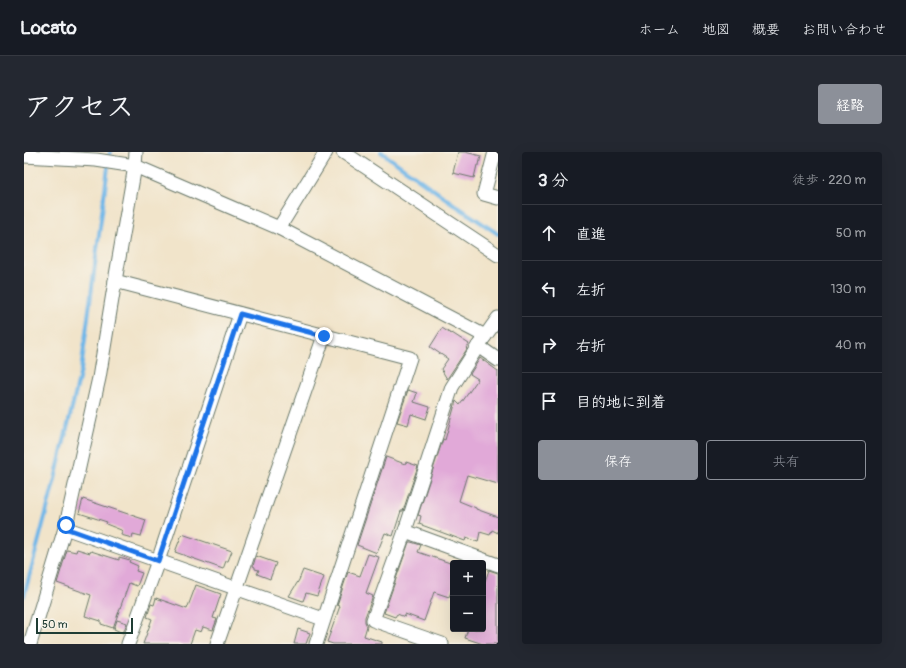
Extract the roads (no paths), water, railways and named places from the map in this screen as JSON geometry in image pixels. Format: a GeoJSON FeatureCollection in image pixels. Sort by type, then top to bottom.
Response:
{"type":"FeatureCollection","features":[{"type":"Feature","properties":{"kind":"street"},"geometry":{"type":"LineString","coordinates":[[30,644],[65,528],[100,378],[132,166],[136,152]]}},
{"type":"Feature","properties":{"kind":"street"},"geometry":{"type":"LineString","coordinates":[[279,228],[326,152]]}},
{"type":"Feature","properties":{"kind":"street"},"geometry":{"type":"LineString","coordinates":[[343,152],[498,255]]}},
{"type":"Feature","properties":{"kind":"street"},"geometry":{"type":"LineString","coordinates":[[495,152],[484,194],[498,198]]}},
{"type":"Feature","properties":{"kind":"street"},"geometry":{"type":"LineString","coordinates":[[24,156],[89,157],[132,166],[279,228],[481,341],[498,360]]}},
{"type":"Feature","properties":{"kind":"street"},"geometry":{"type":"LineString","coordinates":[[115,281],[410,358],[316,644]]}},
{"type":"Feature","properties":{"kind":"street"},"geometry":{"type":"LineString","coordinates":[[128,644],[158,561],[240,314]]}},
{"type":"Feature","properties":{"kind":"street"},"geometry":{"type":"LineString","coordinates":[[442,644],[373,620],[405,531],[452,387],[481,341],[498,318]]}},
{"type":"Feature","properties":{"kind":"street"},"geometry":{"type":"LineString","coordinates":[[218,644],[324,336]]}},
{"type":"Feature","properties":{"kind":"street"},"geometry":{"type":"LineString","coordinates":[[65,528],[323,619]]}},
{"type":"Feature","properties":{"kind":"street"},"geometry":{"type":"LineString","coordinates":[[405,531],[498,565]]}},
{"type":"Feature","properties":{"kind":"waterway"},"geometry":{"type":"LineString","coordinates":[[24,596],[55,479],[81,370],[110,152]]}},
{"type":"Feature","properties":{"kind":"waterway"},"geometry":{"type":"LineString","coordinates":[[381,152],[498,234]]}}]}
